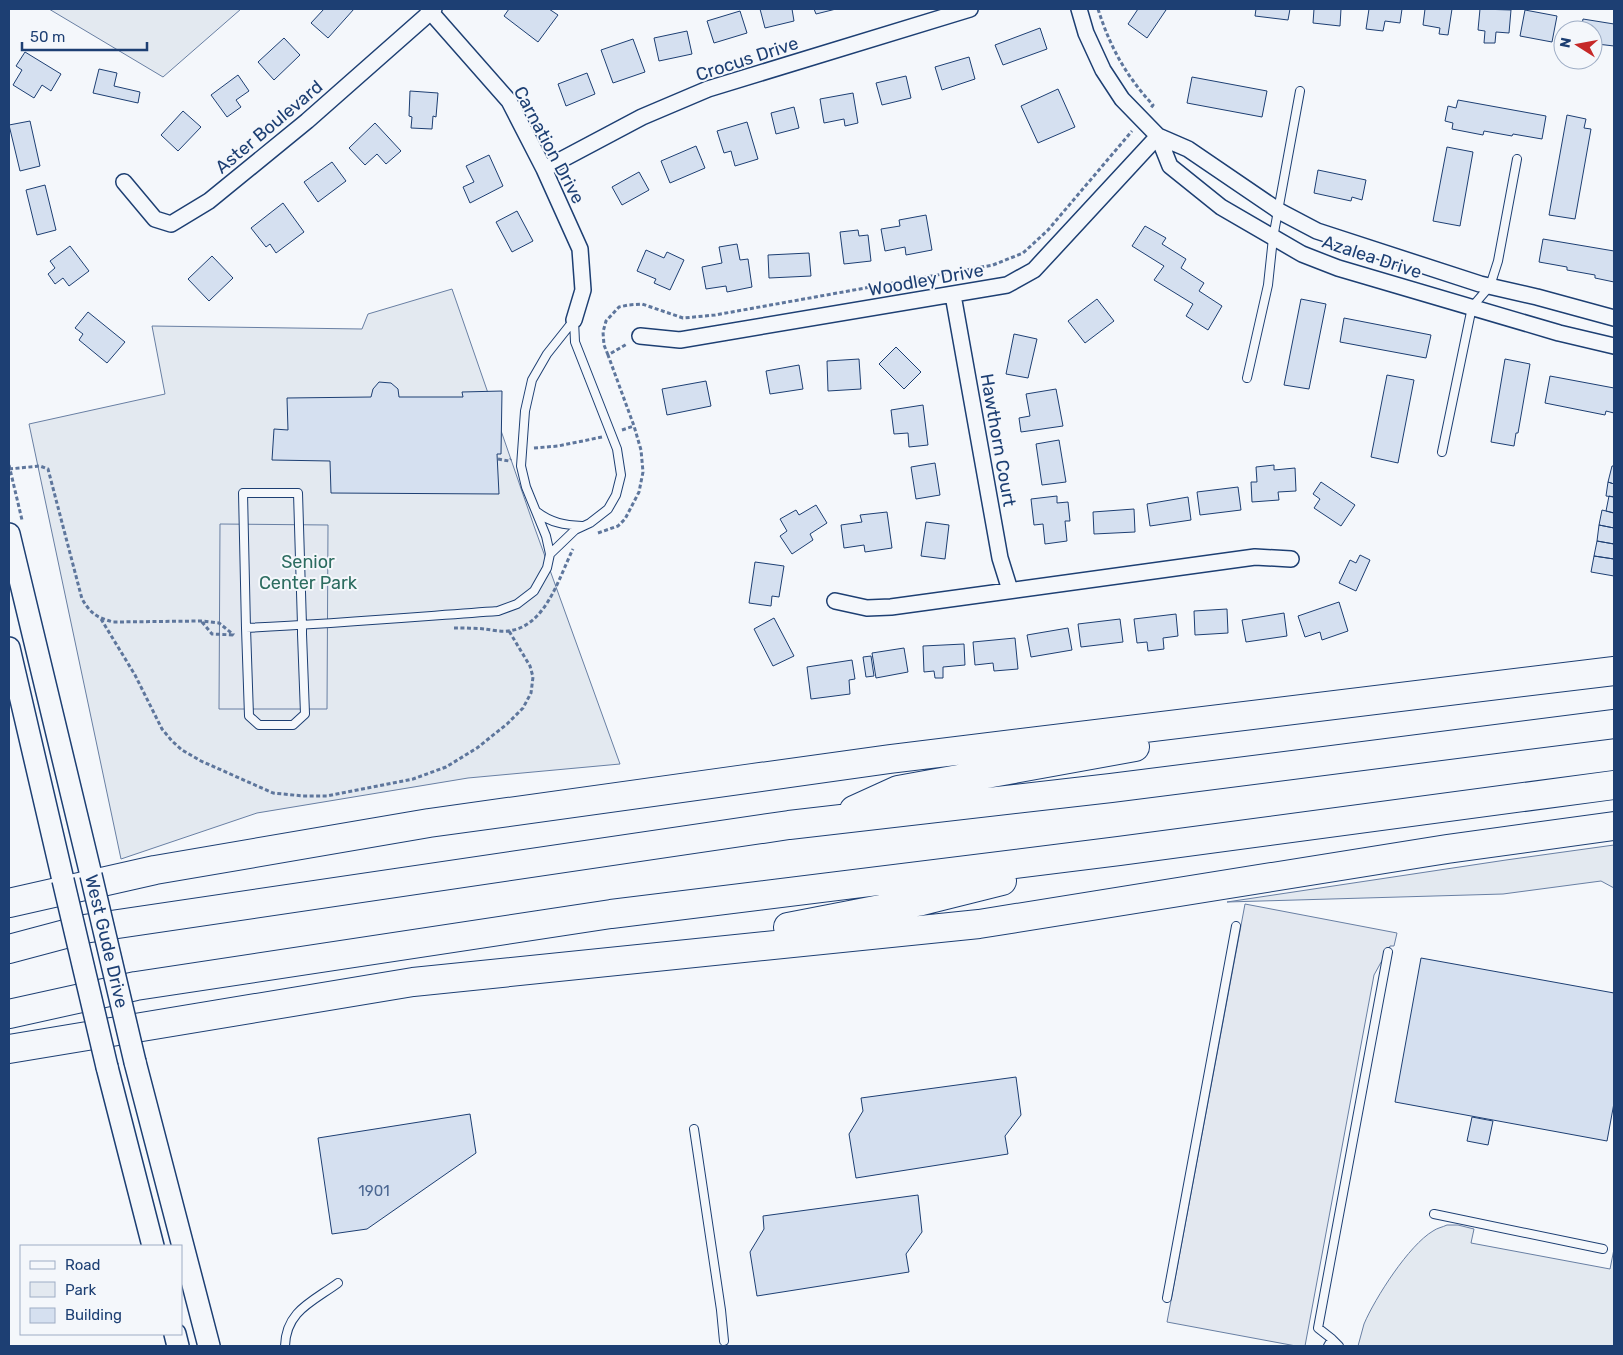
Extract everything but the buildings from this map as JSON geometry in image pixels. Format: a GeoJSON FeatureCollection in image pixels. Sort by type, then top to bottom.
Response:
{"type":"FeatureCollection","features":[{"type":"Feature","properties":{"kind":"highway"},"geometry":{"type":"LineString","coordinates":[[9,903],[155,870],[430,823],[890,759],[1614,671]]}},
{"type":"Feature","properties":{"kind":"highway"},"geometry":{"type":"LineString","coordinates":[[828,821],[898,790],[1405,697]]}},
{"type":"Feature","properties":{"kind":"highway"},"geometry":{"type":"LineString","coordinates":[[9,949],[84,929],[789,825],[1111,788],[1614,724]]}},
{"type":"Feature","properties":{"kind":"highway"},"geometry":{"type":"LineString","coordinates":[[9,1014],[136,986],[602,915],[1119,851],[1614,785]]}},
{"type":"Feature","properties":{"kind":"highway"},"geometry":{"type":"LineString","coordinates":[[9,1049],[413,982],[979,924],[1447,849],[1614,826]]}},
{"type":"Feature","properties":{"kind":"highway"},"geometry":{"type":"LineString","coordinates":[[627,960],[922,901],[1119,851]]}},
{"type":"Feature","properties":{"kind":"main road","name":"West Gude Drive"},"geometry":{"type":"LineString","coordinates":[[9,534],[135,1062],[209,1346]]}},
{"type":"Feature","properties":{"kind":"main road","name":"West Gude Drive"},"geometry":{"type":"LineString","coordinates":[[9,648],[107,1067],[152,1245]]}},
{"type":"Feature","properties":{"kind":"street","name":"Crocus Drive"},"geometry":{"type":"LineString","coordinates":[[544,168],[642,117],[708,89],[970,9]]}},
{"type":"Feature","properties":{"kind":"street","name":"Azalea Drive"},"geometry":{"type":"LineString","coordinates":[[1079,9],[1086,34],[1102,70],[1122,99],[1141,119],[1158,136],[1188,149],[1279,210],[1317,231],[1346,242],[1480,284],[1614,318]]}},
{"type":"Feature","properties":{"kind":"street","name":"Carnation Drive"},"geometry":{"type":"LineString","coordinates":[[431,10],[509,101],[544,168],[580,249],[583,290],[574,320]]}},
{"type":"Feature","properties":{"kind":"street","name":"Aster Boulevard"},"geometry":{"type":"LineString","coordinates":[[124,182],[155,219],[171,224],[209,201],[292,133],[431,10]]}},
{"type":"Feature","properties":{"kind":"street","name":"Azalea Drive"},"geometry":{"type":"LineString","coordinates":[[1158,136],[1170,166],[1221,207],[1302,254],[1338,268],[1559,333],[1614,346]]}},
{"type":"Feature","properties":{"kind":"street","name":"Woodley Drive"},"geometry":{"type":"LineString","coordinates":[[640,336],[680,340],[1007,285],[1034,270],[1158,136]]}},
{"type":"Feature","properties":{"kind":"street","name":"Hawthorn Court"},"geometry":{"type":"LineString","coordinates":[[953,295],[1000,558],[1010,590]]}},
{"type":"Feature","properties":{"kind":"street"},"geometry":{"type":"LineString","coordinates":[[835,601],[867,608],[891,608],[1255,557],[1291,559]]}},
{"type":"Feature","properties":{"kind":"lane"},"geometry":{"type":"LineString","coordinates":[[1247,378],[1268,285],[1273,238],[1300,91]]}},
{"type":"Feature","properties":{"kind":"lane"},"geometry":{"type":"LineString","coordinates":[[1442,452],[1472,307],[1490,286],[1498,261],[1517,159]]}},
{"type":"Feature","properties":{"kind":"lane"},"geometry":{"type":"LineString","coordinates":[[550,554],[575,530],[590,523],[608,509],[616,495],[621,475],[617,449],[575,342],[574,320]]}},
{"type":"Feature","properties":{"kind":"lane"},"geometry":{"type":"LineString","coordinates":[[246,632],[302,625],[498,611],[517,604],[534,592],[547,568],[550,554],[546,536],[526,487],[522,466],[525,411],[532,380],[547,354],[574,320]]}},
{"type":"Feature","properties":{"kind":"lane"},"geometry":{"type":"LineString","coordinates":[[243,493],[298,493],[305,714],[293,725],[259,725],[249,716],[246,632],[243,493]]}},
{"type":"Feature","properties":{"kind":"lane"},"geometry":{"type":"LineString","coordinates":[[536,511],[545,518],[560,524],[583,526]]}},
{"type":"Feature","properties":{"kind":"lane"},"geometry":{"type":"LineString","coordinates":[[1167,1298],[1236,926]]}},
{"type":"Feature","properties":{"kind":"lane"},"geometry":{"type":"LineString","coordinates":[[1339,1346],[1318,1328],[1388,952]]}},
{"type":"Feature","properties":{"kind":"lane"},"geometry":{"type":"LineString","coordinates":[[694,1129],[719,1293],[724,1342]]}},
{"type":"Feature","properties":{"kind":"lane"},"geometry":{"type":"LineString","coordinates":[[1434,1214],[1603,1248]]}},
{"type":"Feature","properties":{"kind":"lane"},"geometry":{"type":"LineString","coordinates":[[285,1346],[286,1332],[296,1313],[338,1283]]}},
{"type":"Feature","properties":{"kind":"lane"},"geometry":{"type":"LineString","coordinates":[[1328,1346],[1332,1339]]}},
{"type":"Feature","properties":{"kind":"path"},"geometry":{"type":"LineString","coordinates":[[597,534],[618,526],[625,519],[639,492],[643,472],[641,450],[634,426],[604,345],[603,332],[606,321],[619,307],[628,304],[642,304],[683,318],[715,315],[993,265],[1023,253],[1048,230],[1153,105],[1126,72],[1113,49],[1098,9]]}},
{"type":"Feature","properties":{"kind":"path"},"geometry":{"type":"LineString","coordinates":[[608,355],[640,336]]}},
{"type":"Feature","properties":{"kind":"path"},"geometry":{"type":"LineString","coordinates":[[498,459],[509,461],[523,451],[538,447],[558,446],[610,434],[634,426]]}},
{"type":"Feature","properties":{"kind":"path"},"geometry":{"type":"LineString","coordinates":[[9,468],[40,466],[48,468],[82,599],[93,614],[113,622],[202,621],[220,623],[235,635]]}},
{"type":"Feature","properties":{"kind":"path"},"geometry":{"type":"LineString","coordinates":[[446,628],[479,628],[508,631],[524,626],[542,611],[556,587],[577,542]]}},
{"type":"Feature","properties":{"kind":"path"},"geometry":{"type":"LineString","coordinates":[[100,618],[135,675],[162,729],[182,750],[201,761],[273,793],[304,796],[327,796],[413,779],[446,767],[477,748],[507,724],[523,708],[531,693],[533,677],[530,666],[508,631]]}},
{"type":"Feature","properties":{"kind":"path"},"geometry":{"type":"LineString","coordinates":[[202,621],[212,634],[235,635],[246,632]]}},
{"type":"Feature","properties":{"kind":"green space"},"geometry":{"type":"Polygon","coordinates":[[[49,9],[241,9],[163,77],[49,9]]]}},
{"type":"Feature","properties":{"kind":"green space","name":"Senior Center Park"},"geometry":{"type":"Polygon","coordinates":[[[452,289],[534,526],[620,764],[468,778],[257,813],[121,859],[29,424],[165,394],[152,326],[362,329],[368,314],[452,289]]]}},
{"type":"Feature","properties":{"kind":"green space"},"geometry":{"type":"Polygon","coordinates":[[[1614,845],[1614,888],[1601,881],[1503,894],[1227,902],[1506,860],[1614,845]]]}},
{"type":"Feature","properties":{"kind":"green space"},"geometry":{"type":"Polygon","coordinates":[[[1447,1225],[1458,1225],[1474,1229],[1471,1243],[1610,1269],[1614,1249],[1614,1346],[1358,1346],[1369,1313],[1394,1273],[1424,1238],[1435,1230],[1447,1225]]]}},
{"type":"Feature","properties":{"kind":"shaded area"},"geometry":{"type":"Polygon","coordinates":[[[220,524],[328,525],[327,709],[219,709],[220,524]]]}},
{"type":"Feature","properties":{"kind":"shaded area"},"geometry":{"type":"Polygon","coordinates":[[[1245,904],[1397,933],[1394,946],[1390,946],[1374,975],[1305,1346],[1296,1346],[1167,1322],[1245,904]]]}}]}
